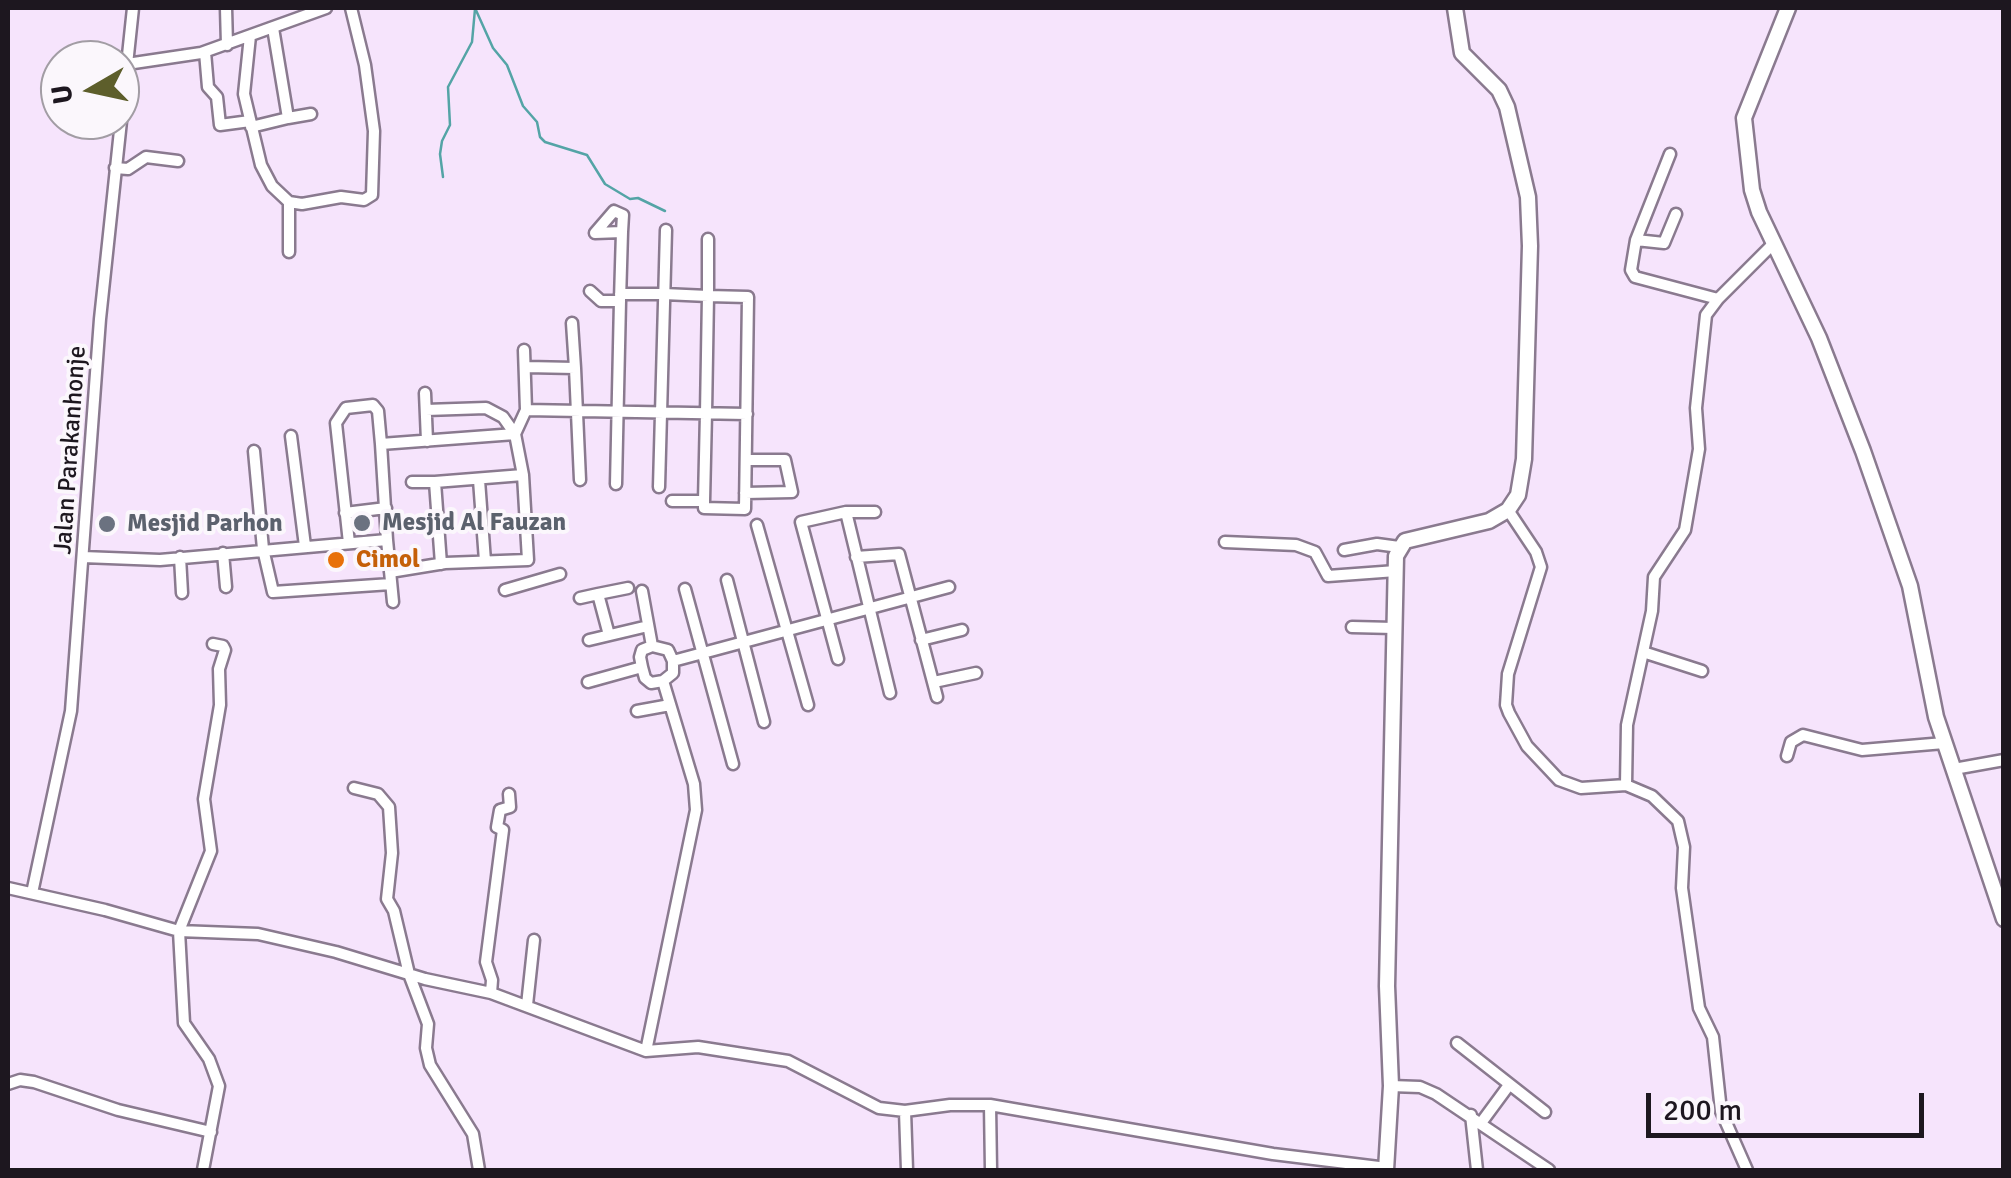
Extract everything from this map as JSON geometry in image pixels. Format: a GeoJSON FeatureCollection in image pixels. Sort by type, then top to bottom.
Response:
{"type":"FeatureCollection","features":[{"type":"Feature","properties":{"kind":"street","name":"Jalan Parakanhonje"},"geometry":{"type":"LineString","coordinates":[[130,40],[134,8]]}},
{"type":"Feature","properties":{"kind":"street"},"geometry":{"type":"LineString","coordinates":[[226,8],[226,44]]}},
{"type":"Feature","properties":{"kind":"street"},"geometry":{"type":"LineString","coordinates":[[140,63],[205,52],[326,8]]}},
{"type":"Feature","properties":{"kind":"street"},"geometry":{"type":"LineString","coordinates":[[289,202],[321,202],[341,197],[364,200],[372,195],[374,131],[366,65],[351,8]]}},
{"type":"Feature","properties":{"kind":"street"},"geometry":{"type":"LineString","coordinates":[[8,888],[179,930],[258,934],[491,993],[646,1051],[698,1047],[788,1061],[866,1103],[905,1111],[990,1105],[1273,1154],[1386,1169],[1391,1086],[1387,986],[1394,628],[1399,547],[1405,542],[1488,520],[1508,510],[1518,495],[1524,460],[1528,197],[1507,106],[1499,90],[1462,53],[1455,8]]}},
{"type":"Feature","properties":{"kind":"street"},"geometry":{"type":"LineString","coordinates":[[1788,8],[1746,108],[1744,134],[1756,201],[1826,354],[1864,451],[1910,586],[1944,743],[2004,919]]}},
{"type":"Feature","properties":{"kind":"street"},"geometry":{"type":"LineString","coordinates":[[273,28],[288,118]]}},
{"type":"Feature","properties":{"kind":"street"},"geometry":{"type":"LineString","coordinates":[[250,36],[244,94],[263,173],[289,202],[288,252]]}},
{"type":"Feature","properties":{"kind":"street"},"geometry":{"type":"LineString","coordinates":[[205,52],[208,86],[217,97],[220,130],[311,114]]}},
{"type":"Feature","properties":{"kind":"street","name":"Jalan Parakanhonje"},"geometry":{"type":"LineString","coordinates":[[32,893],[70,712],[118,140]]}},
{"type":"Feature","properties":{"kind":"street"},"geometry":{"type":"LineString","coordinates":[[1670,154],[1636,240],[1630,265],[1632,274],[1718,299]]}},
{"type":"Feature","properties":{"kind":"street"},"geometry":{"type":"LineString","coordinates":[[115,168],[128,169],[146,157],[178,161]]}},
{"type":"Feature","properties":{"kind":"street"},"geometry":{"type":"LineString","coordinates":[[1636,240],[1664,242],[1676,214]]}},
{"type":"Feature","properties":{"kind":"street"},"geometry":{"type":"LineString","coordinates":[[659,488],[666,230]]}},
{"type":"Feature","properties":{"kind":"street"},"geometry":{"type":"LineString","coordinates":[[616,484],[622,232]]}},
{"type":"Feature","properties":{"kind":"street"},"geometry":{"type":"LineString","coordinates":[[590,292],[601,301],[664,294],[708,296],[748,296],[745,510],[704,508],[708,296],[708,239]]}},
{"type":"Feature","properties":{"kind":"street"},"geometry":{"type":"LineString","coordinates":[[1626,784],[1627,724],[1652,611],[1656,572],[1684,530],[1700,450],[1696,408],[1704,322],[1718,299],[1774,243]]}},
{"type":"Feature","properties":{"kind":"street"},"geometry":{"type":"LineString","coordinates":[[572,323],[580,480]]}},
{"type":"Feature","properties":{"kind":"street"},"geometry":{"type":"LineString","coordinates":[[516,434],[526,410],[524,350]]}},
{"type":"Feature","properties":{"kind":"street"},"geometry":{"type":"LineString","coordinates":[[526,367],[575,368]]}},
{"type":"Feature","properties":{"kind":"street"},"geometry":{"type":"LineString","coordinates":[[425,393],[427,441]]}},
{"type":"Feature","properties":{"kind":"street"},"geometry":{"type":"LineString","coordinates":[[348,543],[337,417],[346,408],[375,406],[393,602]]}},
{"type":"Feature","properties":{"kind":"street"},"geometry":{"type":"LineString","coordinates":[[426,410],[486,408],[503,417],[516,434],[532,582]]}},
{"type":"Feature","properties":{"kind":"street"},"geometry":{"type":"LineString","coordinates":[[526,410],[747,414]]}},
{"type":"Feature","properties":{"kind":"street"},"geometry":{"type":"LineString","coordinates":[[381,444],[516,434]]}},
{"type":"Feature","properties":{"kind":"street"},"geometry":{"type":"LineString","coordinates":[[292,436],[304,546]]}},
{"type":"Feature","properties":{"kind":"street"},"geometry":{"type":"LineString","coordinates":[[254,450],[263,549],[275,593],[390,578],[441,564],[528,560]]}},
{"type":"Feature","properties":{"kind":"street"},"geometry":{"type":"LineString","coordinates":[[745,494],[792,492],[786,460],[746,460]]}},
{"type":"Feature","properties":{"kind":"street"},"geometry":{"type":"LineString","coordinates":[[412,482],[523,475]]}},
{"type":"Feature","properties":{"kind":"street"},"geometry":{"type":"LineString","coordinates":[[479,480],[484,561]]}},
{"type":"Feature","properties":{"kind":"street"},"geometry":{"type":"LineString","coordinates":[[435,482],[441,564]]}},
{"type":"Feature","properties":{"kind":"street"},"geometry":{"type":"LineString","coordinates":[[672,500],[704,501]]}},
{"type":"Feature","properties":{"kind":"street"},"geometry":{"type":"LineString","coordinates":[[345,513],[386,508]]}},
{"type":"Feature","properties":{"kind":"street"},"geometry":{"type":"LineString","coordinates":[[1508,510],[1536,552],[1541,567],[1508,674],[1509,713],[1527,746],[1559,780],[1581,788],[1626,784],[1652,796],[1678,821],[1684,847],[1682,888],[1700,1008],[1713,1037],[1721,1111],[1747,1170]]}},
{"type":"Feature","properties":{"kind":"street"},"geometry":{"type":"LineString","coordinates":[[846,512],[890,693]]}},
{"type":"Feature","properties":{"kind":"street"},"geometry":{"type":"LineString","coordinates":[[838,659],[801,522],[846,512],[875,512]]}},
{"type":"Feature","properties":{"kind":"street"},"geometry":{"type":"LineString","coordinates":[[757,525],[808,705]]}},
{"type":"Feature","properties":{"kind":"street"},"geometry":{"type":"LineString","coordinates":[[83,558],[160,560],[387,540]]}},
{"type":"Feature","properties":{"kind":"street"},"geometry":{"type":"LineString","coordinates":[[1225,542],[1296,545],[1315,552],[1328,576],[1396,570]]}},
{"type":"Feature","properties":{"kind":"street"},"geometry":{"type":"LineString","coordinates":[[1344,550],[1377,544],[1399,547]]}},
{"type":"Feature","properties":{"kind":"street"},"geometry":{"type":"LineString","coordinates":[[224,553],[226,587]]}},
{"type":"Feature","properties":{"kind":"street"},"geometry":{"type":"LineString","coordinates":[[856,557],[899,554],[937,698]]}},
{"type":"Feature","properties":{"kind":"street"},"geometry":{"type":"LineString","coordinates":[[180,556],[182,593]]}},
{"type":"Feature","properties":{"kind":"street"},"geometry":{"type":"LineString","coordinates":[[505,590],[560,574]]}},
{"type":"Feature","properties":{"kind":"street"},"geometry":{"type":"LineString","coordinates":[[727,580],[764,722]]}},
{"type":"Feature","properties":{"kind":"street"},"geometry":{"type":"LineString","coordinates":[[673,661],[949,587]]}},
{"type":"Feature","properties":{"kind":"street"},"geometry":{"type":"LineString","coordinates":[[580,598],[628,588]]}},
{"type":"Feature","properties":{"kind":"street"},"geometry":{"type":"LineString","coordinates":[[685,590],[733,764]]}},
{"type":"Feature","properties":{"kind":"street"},"geometry":{"type":"LineString","coordinates":[[642,591],[652,646]]}},
{"type":"Feature","properties":{"kind":"street"},"geometry":{"type":"LineString","coordinates":[[598,594],[609,636]]}},
{"type":"Feature","properties":{"kind":"street"},"geometry":{"type":"LineString","coordinates":[[589,640],[648,626]]}},
{"type":"Feature","properties":{"kind":"street"},"geometry":{"type":"LineString","coordinates":[[1352,627],[1394,628]]}},
{"type":"Feature","properties":{"kind":"street"},"geometry":{"type":"LineString","coordinates":[[921,640],[962,630]]}},
{"type":"Feature","properties":{"kind":"street"},"geometry":{"type":"LineString","coordinates":[[204,1170],[219,1086],[209,1059],[184,1023],[179,930],[211,852],[204,799],[220,705],[219,669],[224,654],[218,645]]}},
{"type":"Feature","properties":{"kind":"street"},"geometry":{"type":"LineString","coordinates":[[652,646],[668,650],[673,661],[672,672],[664,681],[651,683],[640,657],[642,650],[652,646]]}},
{"type":"Feature","properties":{"kind":"street"},"geometry":{"type":"LineString","coordinates":[[1643,652],[1702,671]]}},
{"type":"Feature","properties":{"kind":"street"},"geometry":{"type":"LineString","coordinates":[[588,682],[642,667]]}},
{"type":"Feature","properties":{"kind":"street"},"geometry":{"type":"LineString","coordinates":[[934,682],[976,673]]}},
{"type":"Feature","properties":{"kind":"street"},"geometry":{"type":"LineString","coordinates":[[646,1051],[696,810],[694,784],[664,681]]}},
{"type":"Feature","properties":{"kind":"street"},"geometry":{"type":"LineString","coordinates":[[638,712],[670,705]]}},
{"type":"Feature","properties":{"kind":"street"},"geometry":{"type":"LineString","coordinates":[[1787,756],[1794,738],[1803,736],[1862,750],[1944,743]]}},
{"type":"Feature","properties":{"kind":"street"},"geometry":{"type":"LineString","coordinates":[[1954,768],[2004,760]]}},
{"type":"Feature","properties":{"kind":"street"},"geometry":{"type":"LineString","coordinates":[[354,788],[378,794],[389,807],[392,853],[386,896],[428,1024],[426,1048],[430,1065],[473,1134],[479,1170]]}},
{"type":"Feature","properties":{"kind":"street"},"geometry":{"type":"LineString","coordinates":[[491,993],[492,980],[486,962],[503,830],[497,827],[501,809],[510,807],[509,794]]}},
{"type":"Feature","properties":{"kind":"street"},"geometry":{"type":"LineString","coordinates":[[527,1006],[534,940]]}},
{"type":"Feature","properties":{"kind":"street"},"geometry":{"type":"LineString","coordinates":[[1458,1044],[1545,1112]]}},
{"type":"Feature","properties":{"kind":"street"},"geometry":{"type":"LineString","coordinates":[[8,1084],[34,1082],[118,1110],[211,1132]]}},
{"type":"Feature","properties":{"kind":"street"},"geometry":{"type":"LineString","coordinates":[[1478,1170],[1476,1119],[1510,1085]]}},
{"type":"Feature","properties":{"kind":"street"},"geometry":{"type":"LineString","coordinates":[[1391,1086],[1420,1087],[1476,1119],[1544,1169]]}},
{"type":"Feature","properties":{"kind":"street"},"geometry":{"type":"LineString","coordinates":[[990,1105],[992,1170]]}},
{"type":"Feature","properties":{"kind":"street"},"geometry":{"type":"LineString","coordinates":[[905,1111],[907,1170]]}},
{"type":"Feature","properties":{"kind":"waterway"},"geometry":{"type":"LineString","coordinates":[[475,8],[493,48],[507,65],[523,106],[537,122],[540,137],[587,155],[605,184],[630,199],[638,198],[665,211]]}},
{"type":"Feature","properties":{"kind":"waterway"},"geometry":{"type":"LineString","coordinates":[[443,177],[440,154],[450,125],[448,87],[472,42],[475,9]]}},
{"type":"Feature","properties":{"kind":"place","name":"Mesjid Al Fauzan"},"geometry":{"type":"Point","coordinates":[362,523]}},
{"type":"Feature","properties":{"kind":"place","name":"Mesjid Parhon"},"geometry":{"type":"Point","coordinates":[107,524]}},
{"type":"Feature","properties":{"kind":"place","name":"Cimol"},"geometry":{"type":"Point","coordinates":[336,560]}}]}
